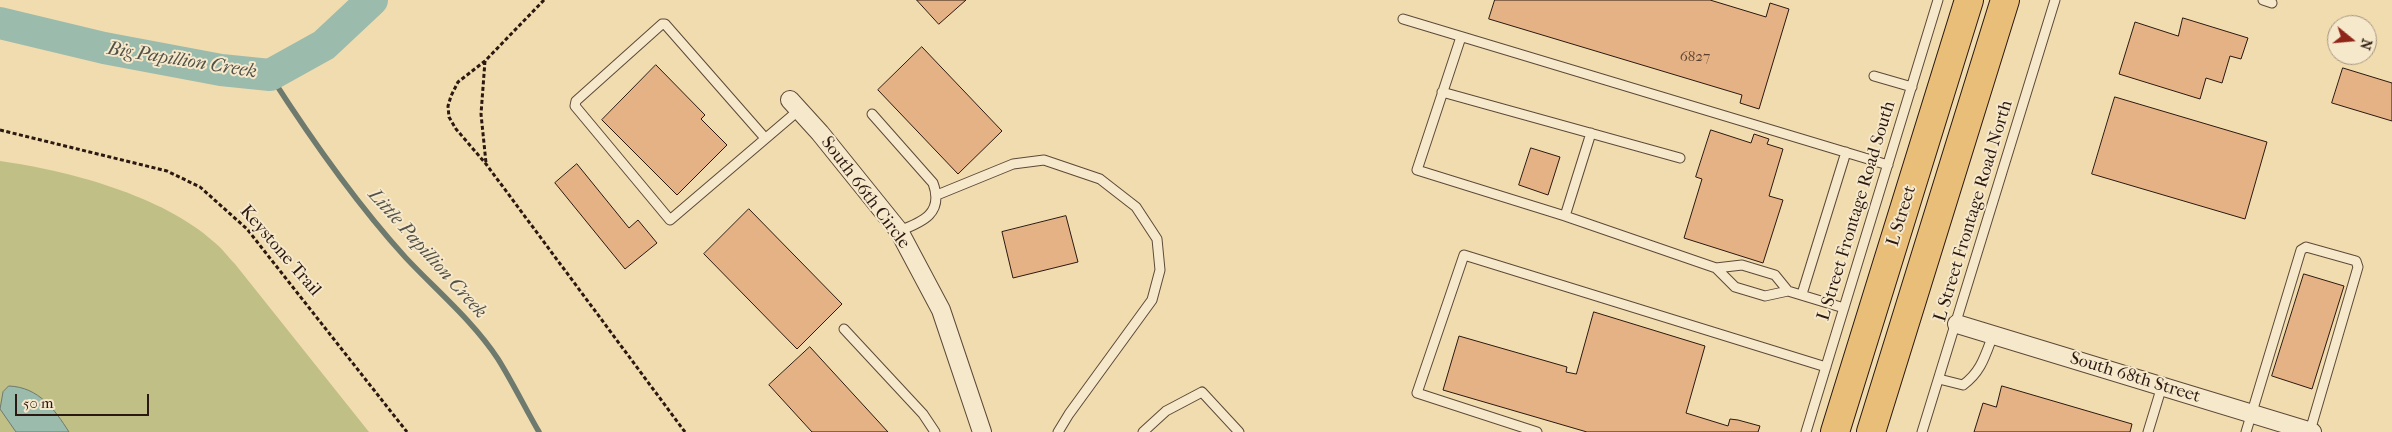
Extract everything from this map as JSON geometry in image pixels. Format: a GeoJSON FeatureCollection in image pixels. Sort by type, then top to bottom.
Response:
{"type":"FeatureCollection","features":[{"type":"Feature","properties":{"kind":"main road","name":"L Street"},"geometry":{"type":"LineString","coordinates":[[1836,432],[1969,0]]}},
{"type":"Feature","properties":{"kind":"main road","name":"L Street"},"geometry":{"type":"LineString","coordinates":[[1872,432],[2005,0]]}},
{"type":"Feature","properties":{"kind":"street","name":"South 66th Circle"},"geometry":{"type":"LineString","coordinates":[[795,105],[899,232],[942,310],[979,431]]}},
{"type":"Feature","properties":{"kind":"street","name":"South 68th Street"},"geometry":{"type":"LineString","coordinates":[[1957,324],[2311,432]]}},
{"type":"Feature","properties":{"kind":"lane","name":"L Street Frontage Road South"},"geometry":{"type":"LineString","coordinates":[[1806,432],[1938,0]]}},
{"type":"Feature","properties":{"kind":"lane","name":"L Street Frontage Road North"},"geometry":{"type":"LineString","coordinates":[[1922,432],[1957,324],[2055,0]]}},
{"type":"Feature","properties":{"kind":"lane"},"geometry":{"type":"LineString","coordinates":[[1403,19],[1888,166]]}},
{"type":"Feature","properties":{"kind":"lane"},"geometry":{"type":"LineString","coordinates":[[765,138],[665,24],[662,24],[576,102],[575,106],[670,220],[765,138],[795,105]]}},
{"type":"Feature","properties":{"kind":"lane"},"geometry":{"type":"LineString","coordinates":[[1461,37],[1417,170],[1565,216],[1716,268],[1742,265],[1775,275],[1788,291]]}},
{"type":"Feature","properties":{"kind":"lane"},"geometry":{"type":"LineString","coordinates":[[1874,76],[1912,87]]}},
{"type":"Feature","properties":{"kind":"lane"},"geometry":{"type":"LineString","coordinates":[[1442,92],[1680,158]]}},
{"type":"Feature","properties":{"kind":"lane"},"geometry":{"type":"LineString","coordinates":[[872,114],[933,183],[937,195],[934,208],[924,221],[899,232]]}},
{"type":"Feature","properties":{"kind":"lane"},"geometry":{"type":"LineString","coordinates":[[1565,216],[1591,133]]}},
{"type":"Feature","properties":{"kind":"lane"},"geometry":{"type":"LineString","coordinates":[[1802,294],[1846,152]]}},
{"type":"Feature","properties":{"kind":"lane"},"geometry":{"type":"LineString","coordinates":[[937,195],[1014,164],[1044,160],[1100,179],[1136,206],[1157,239],[1160,270],[1152,300],[1058,432]]}},
{"type":"Feature","properties":{"kind":"lane"},"geometry":{"type":"LineString","coordinates":[[2246,432],[2301,250],[2306,247],[2356,261],[2358,267],[2311,432]]}},
{"type":"Feature","properties":{"kind":"lane"},"geometry":{"type":"LineString","coordinates":[[1537,432],[1417,392],[1464,255],[1826,367]]}},
{"type":"Feature","properties":{"kind":"lane"},"geometry":{"type":"LineString","coordinates":[[1716,268],[1735,287],[1765,296],[1788,291],[1844,308]]}},
{"type":"Feature","properties":{"kind":"lane"},"geometry":{"type":"LineString","coordinates":[[844,330],[923,414],[935,432]]}},
{"type":"Feature","properties":{"kind":"lane"},"geometry":{"type":"LineString","coordinates":[[1939,379],[1963,385],[1974,377],[1981,367],[1992,335]]}},
{"type":"Feature","properties":{"kind":"lane"},"geometry":{"type":"LineString","coordinates":[[2148,432],[2162,386]]}},
{"type":"Feature","properties":{"kind":"lane"},"geometry":{"type":"LineString","coordinates":[[1143,432],[1166,412],[1202,392],[1240,432]]}},
{"type":"Feature","properties":{"kind":"path"},"geometry":{"type":"LineString","coordinates":[[544,0],[485,61],[458,82],[448,106],[449,117],[456,129],[486,164],[685,432]]}},
{"type":"Feature","properties":{"kind":"path"},"geometry":{"type":"LineString","coordinates":[[485,61],[481,114],[486,164]]}},
{"type":"Feature","properties":{"kind":"path","name":"Keystone Trail"},"geometry":{"type":"LineString","coordinates":[[0,130],[167,171],[200,187],[247,229],[407,432]]}},
{"type":"Feature","properties":{"kind":"shaded area"},"geometry":{"type":"Polygon","coordinates":[[[0,161],[84,178],[142,199],[169,211],[193,226],[217,244],[235,264],[369,432],[0,432],[0,161]]]}},
{"type":"Feature","properties":{"kind":"shaded area"},"geometry":{"type":"Polygon","coordinates":[[[9,386],[20,387],[45,401],[69,432],[16,432],[0,409],[3,392],[9,386]]]}},
{"type":"Feature","properties":{"kind":"building"},"geometry":{"type":"Polygon","coordinates":[[[917,0],[966,0],[939,24],[917,0]]]}},
{"type":"Feature","properties":{"kind":"building"},"geometry":{"type":"Polygon","coordinates":[[[1495,0],[1710,0],[1766,17],[1770,3],[1789,9],[1759,109],[1740,103],[1742,95],[1489,19],[1495,0]]]}},
{"type":"Feature","properties":{"kind":"building"},"geometry":{"type":"Polygon","coordinates":[[[2183,18],[2248,38],[2241,59],[2230,56],[2222,83],[2206,78],[2200,99],[2119,74],[2135,22],[2178,36],[2183,18]]]}},
{"type":"Feature","properties":{"kind":"building"},"geometry":{"type":"Polygon","coordinates":[[[922,47],[1002,131],[958,174],[878,90],[922,47]]]}},
{"type":"Feature","properties":{"kind":"building"},"geometry":{"type":"Polygon","coordinates":[[[656,65],[705,115],[701,119],[727,145],[677,195],[602,120],[656,65]]]}},
{"type":"Feature","properties":{"kind":"building"},"geometry":{"type":"Polygon","coordinates":[[[2343,68],[2392,83],[2392,121],[2332,103],[2343,68]]]}},
{"type":"Feature","properties":{"kind":"building"},"geometry":{"type":"Polygon","coordinates":[[[2115,97],[2267,142],[2245,219],[2092,174],[2115,97]]]}},
{"type":"Feature","properties":{"kind":"building"},"geometry":{"type":"Polygon","coordinates":[[[1711,130],[1751,143],[1754,134],[1769,139],[1767,144],[1783,149],[1769,196],[1783,200],[1763,263],[1684,238],[1702,179],[1696,177],[1711,130]]]}},
{"type":"Feature","properties":{"kind":"building"},"geometry":{"type":"Polygon","coordinates":[[[1531,148],[1560,157],[1548,195],[1519,185],[1531,148]]]}},
{"type":"Feature","properties":{"kind":"building"},"geometry":{"type":"Polygon","coordinates":[[[577,164],[629,228],[638,220],[657,243],[625,269],[555,183],[577,164]]]}},
{"type":"Feature","properties":{"kind":"building"},"geometry":{"type":"Polygon","coordinates":[[[749,209],[842,304],[797,349],[704,254],[749,209]]]}},
{"type":"Feature","properties":{"kind":"building"},"geometry":{"type":"Polygon","coordinates":[[[1066,216],[1078,262],[1013,278],[1002,232],[1066,216]]]}},
{"type":"Feature","properties":{"kind":"building"},"geometry":{"type":"Polygon","coordinates":[[[2304,274],[2344,286],[2312,389],[2272,376],[2304,274]]]}},
{"type":"Feature","properties":{"kind":"building"},"geometry":{"type":"Polygon","coordinates":[[[1594,312],[1705,346],[1686,413],[1728,426],[1730,419],[1738,420],[1760,426],[1758,432],[1587,432],[1443,390],[1459,336],[1567,367],[1566,372],[1576,374],[1594,312]]]}},
{"type":"Feature","properties":{"kind":"building"},"geometry":{"type":"Polygon","coordinates":[[[810,347],[888,432],[812,432],[769,385],[810,347]]]}},
{"type":"Feature","properties":{"kind":"building"},"geometry":{"type":"Polygon","coordinates":[[[2002,386],[2132,424],[2130,432],[1974,432],[1983,403],[1996,407],[2002,386]]]}},
{"type":"Feature","properties":{"kind":"waterway","name":"Big Papillion Creek"},"geometry":{"type":"LineString","coordinates":[[0,23],[104,48],[221,70],[270,75],[324,45],[372,0]]}},
{"type":"Feature","properties":{"kind":"waterway","name":"Little Papillion Creek"},"geometry":{"type":"LineString","coordinates":[[270,75],[301,123],[369,215],[406,258],[466,319],[488,345],[498,359],[539,432]]}}]}
